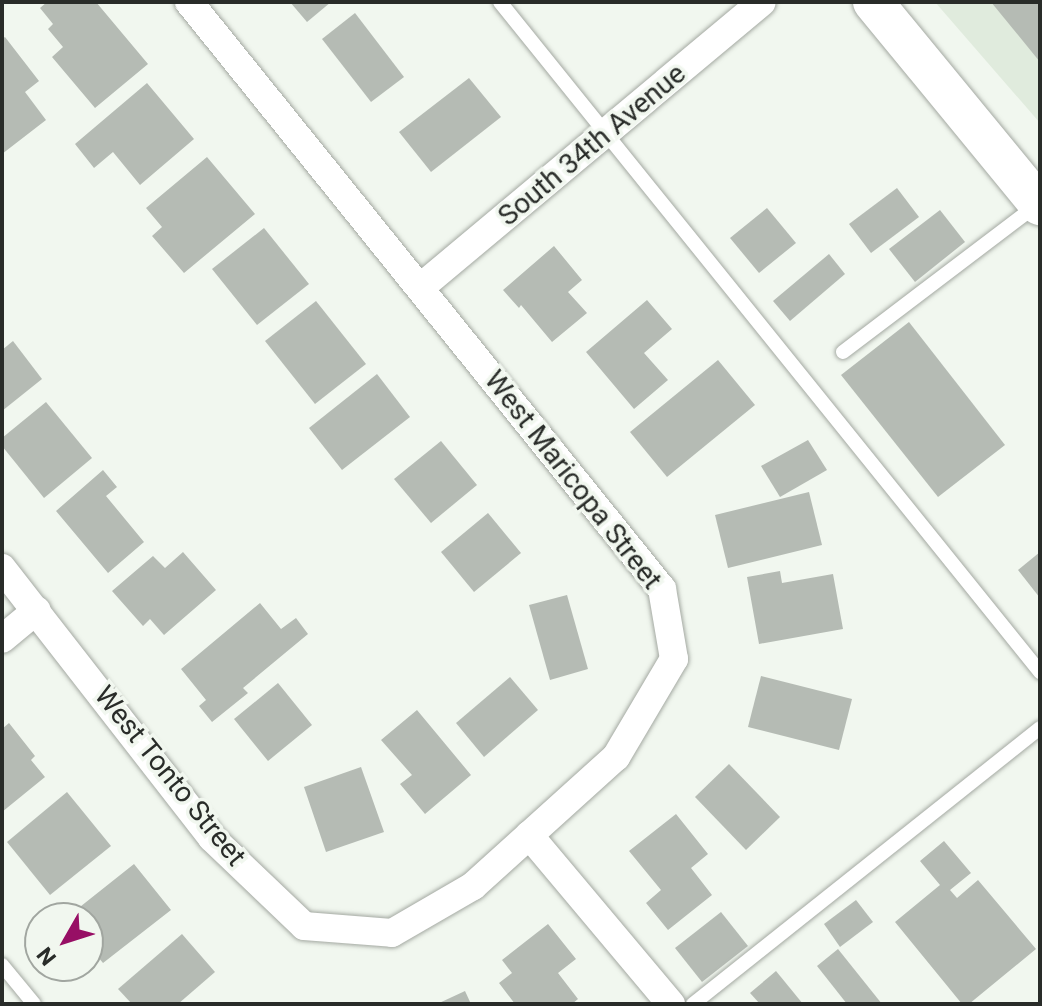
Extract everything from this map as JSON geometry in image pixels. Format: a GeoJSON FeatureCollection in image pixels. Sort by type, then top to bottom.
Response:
{"type":"FeatureCollection","features":[{"type":"Feature","properties":{"kind":"main road"},"geometry":{"type":"LineString","coordinates":[[873,2],[1039,204]]}},
{"type":"Feature","properties":{"kind":"street","name":"West Maricopa Street"},"geometry":{"type":"LineString","coordinates":[[189,2],[662,589],[674,659],[616,757],[529,835]]}},
{"type":"Feature","properties":{"kind":"street","name":"South 34th Avenue"},"geometry":{"type":"LineString","coordinates":[[421,287],[762,2]]}},
{"type":"Feature","properties":{"kind":"street","name":"West Tonto Street"},"geometry":{"type":"LineString","coordinates":[[2,568],[212,838],[304,926],[392,933],[473,886],[529,835]]}},
{"type":"Feature","properties":{"kind":"street"},"geometry":{"type":"LineString","coordinates":[[2,639],[37,610]]}},
{"type":"Feature","properties":{"kind":"street"},"geometry":{"type":"LineString","coordinates":[[529,835],[671,1004]]}},
{"type":"Feature","properties":{"kind":"lane"},"geometry":{"type":"LineString","coordinates":[[500,2],[1040,672]]}},
{"type":"Feature","properties":{"kind":"lane"},"geometry":{"type":"LineString","coordinates":[[843,352],[1039,204]]}},
{"type":"Feature","properties":{"kind":"lane"},"geometry":{"type":"LineString","coordinates":[[693,1004],[1040,728]]}},
{"type":"Feature","properties":{"kind":"lane"},"geometry":{"type":"LineString","coordinates":[[2,965],[34,1004]]}},
{"type":"Feature","properties":{"kind":"shaded area"},"geometry":{"type":"Polygon","coordinates":[[[935,2],[1040,2],[1040,123],[935,2]]]}},
{"type":"Feature","properties":{"kind":"building"},"geometry":{"type":"Polygon","coordinates":[[[47,2],[96,2],[148,64],[95,108],[52,57],[63,47],[48,29],[53,24],[40,8],[47,2]]]}},
{"type":"Feature","properties":{"kind":"building"},"geometry":{"type":"Polygon","coordinates":[[[290,2],[331,2],[307,22],[290,2]]]}},
{"type":"Feature","properties":{"kind":"building"},"geometry":{"type":"Polygon","coordinates":[[[991,2],[1040,2],[1040,62],[991,2]]]}},
{"type":"Feature","properties":{"kind":"building"},"geometry":{"type":"Polygon","coordinates":[[[355,13],[404,77],[371,102],[322,39],[355,13]]]}},
{"type":"Feature","properties":{"kind":"building"},"geometry":{"type":"Polygon","coordinates":[[[5,37],[39,81],[25,92],[46,120],[2,154],[2,39],[5,37]]]}},
{"type":"Feature","properties":{"kind":"building"},"geometry":{"type":"Polygon","coordinates":[[[469,78],[501,117],[431,172],[399,132],[469,78]]]}},
{"type":"Feature","properties":{"kind":"building"},"geometry":{"type":"Polygon","coordinates":[[[147,83],[194,139],[140,185],[113,152],[94,168],[75,144],[147,83]]]}},
{"type":"Feature","properties":{"kind":"building"},"geometry":{"type":"Polygon","coordinates":[[[207,157],[255,214],[184,273],[152,236],[162,227],[146,208],[207,157]]]}},
{"type":"Feature","properties":{"kind":"building"},"geometry":{"type":"Polygon","coordinates":[[[897,188],[919,217],[871,253],[849,224],[897,188]]]}},
{"type":"Feature","properties":{"kind":"building"},"geometry":{"type":"Polygon","coordinates":[[[767,208],[796,243],[759,273],[730,238],[767,208]]]}},
{"type":"Feature","properties":{"kind":"building"},"geometry":{"type":"Polygon","coordinates":[[[940,210],[965,242],[915,282],[889,249],[940,210]]]}},
{"type":"Feature","properties":{"kind":"building"},"geometry":{"type":"Polygon","coordinates":[[[264,228],[309,284],[257,325],[212,269],[264,228]]]}},
{"type":"Feature","properties":{"kind":"building"},"geometry":{"type":"Polygon","coordinates":[[[554,246],[582,280],[568,292],[587,313],[552,342],[521,305],[519,308],[503,290],[554,246]]]}},
{"type":"Feature","properties":{"kind":"building"},"geometry":{"type":"Polygon","coordinates":[[[829,254],[845,274],[790,321],[773,301],[829,254]]]}},
{"type":"Feature","properties":{"kind":"building"},"geometry":{"type":"Polygon","coordinates":[[[647,300],[672,329],[644,353],[668,380],[634,409],[586,352],[647,300]]]}},
{"type":"Feature","properties":{"kind":"building"},"geometry":{"type":"Polygon","coordinates":[[[316,301],[366,364],[315,404],[265,341],[316,301]]]}},
{"type":"Feature","properties":{"kind":"building"},"geometry":{"type":"Polygon","coordinates":[[[909,322],[1005,445],[938,497],[841,375],[909,322]]]}},
{"type":"Feature","properties":{"kind":"building"},"geometry":{"type":"Polygon","coordinates":[[[13,341],[42,379],[2,411],[2,350],[13,341]]]}},
{"type":"Feature","properties":{"kind":"building"},"geometry":{"type":"Polygon","coordinates":[[[718,360],[755,405],[667,477],[630,432],[718,360]]]}},
{"type":"Feature","properties":{"kind":"building"},"geometry":{"type":"Polygon","coordinates":[[[377,374],[410,417],[342,470],[309,428],[377,374]]]}},
{"type":"Feature","properties":{"kind":"building"},"geometry":{"type":"Polygon","coordinates":[[[46,402],[92,458],[44,498],[2,446],[2,438],[46,402]]]}},
{"type":"Feature","properties":{"kind":"building"},"geometry":{"type":"Polygon","coordinates":[[[808,440],[827,470],[780,497],[761,466],[808,440]]]}},
{"type":"Feature","properties":{"kind":"building"},"geometry":{"type":"Polygon","coordinates":[[[441,441],[477,485],[431,523],[394,479],[441,441]]]}},
{"type":"Feature","properties":{"kind":"building"},"geometry":{"type":"Polygon","coordinates":[[[103,470],[117,487],[106,496],[144,542],[108,573],[56,511],[103,470]]]}},
{"type":"Feature","properties":{"kind":"building"},"geometry":{"type":"Polygon","coordinates":[[[809,492],[822,545],[728,568],[715,515],[809,492]]]}},
{"type":"Feature","properties":{"kind":"building"},"geometry":{"type":"Polygon","coordinates":[[[488,513],[521,553],[474,592],[441,552],[488,513]]]}},
{"type":"Feature","properties":{"kind":"building"},"geometry":{"type":"Polygon","coordinates":[[[183,552],[216,590],[164,635],[150,619],[143,626],[112,591],[153,556],[165,568],[183,552]]]}},
{"type":"Feature","properties":{"kind":"building"},"geometry":{"type":"Polygon","coordinates":[[[1040,552],[1040,598],[1018,570],[1040,552]]]}},
{"type":"Feature","properties":{"kind":"building"},"geometry":{"type":"Polygon","coordinates":[[[780,571],[782,583],[833,574],[843,629],[759,644],[747,577],[780,571]]]}},
{"type":"Feature","properties":{"kind":"building"},"geometry":{"type":"Polygon","coordinates":[[[567,595],[588,669],[550,680],[529,605],[567,595]]]}},
{"type":"Feature","properties":{"kind":"building"},"geometry":{"type":"Polygon","coordinates":[[[260,603],[281,629],[296,618],[308,634],[243,688],[248,693],[212,722],[199,706],[206,700],[181,669],[260,603]]]}},
{"type":"Feature","properties":{"kind":"building"},"geometry":{"type":"Polygon","coordinates":[[[761,676],[852,699],[839,750],[748,727],[761,676]]]}},
{"type":"Feature","properties":{"kind":"building"},"geometry":{"type":"Polygon","coordinates":[[[510,677],[538,710],[484,757],[456,723],[510,677]]]}},
{"type":"Feature","properties":{"kind":"building"},"geometry":{"type":"Polygon","coordinates":[[[278,683],[312,725],[268,761],[234,719],[278,683]]]}},
{"type":"Feature","properties":{"kind":"building"},"geometry":{"type":"Polygon","coordinates":[[[417,710],[471,775],[425,814],[400,784],[412,775],[381,740],[417,710]]]}},
{"type":"Feature","properties":{"kind":"building"},"geometry":{"type":"Polygon","coordinates":[[[9,723],[35,756],[31,760],[45,777],[2,812],[2,729],[9,723]]]}},
{"type":"Feature","properties":{"kind":"building"},"geometry":{"type":"Polygon","coordinates":[[[729,764],[780,817],[746,850],[695,797],[729,764]]]}},
{"type":"Feature","properties":{"kind":"building"},"geometry":{"type":"Polygon","coordinates":[[[361,767],[384,832],[326,852],[304,787],[361,767]]]}},
{"type":"Feature","properties":{"kind":"building"},"geometry":{"type":"Polygon","coordinates":[[[67,792],[111,846],[50,895],[7,842],[67,792]]]}},
{"type":"Feature","properties":{"kind":"building"},"geometry":{"type":"Polygon","coordinates":[[[676,814],[708,854],[691,868],[712,895],[668,930],[646,903],[661,890],[629,851],[676,814]]]}},
{"type":"Feature","properties":{"kind":"building"},"geometry":{"type":"Polygon","coordinates":[[[944,841],[971,873],[950,890],[957,898],[978,880],[1036,949],[969,1004],[962,1004],[895,922],[940,885],[920,861],[944,841]]]}},
{"type":"Feature","properties":{"kind":"building"},"geometry":{"type":"Polygon","coordinates":[[[134,864],[171,910],[104,962],[104,902],[86,902],[134,864]]]}},
{"type":"Feature","properties":{"kind":"building"},"geometry":{"type":"Polygon","coordinates":[[[856,900],[873,922],[840,947],[824,924],[856,900]]]}},
{"type":"Feature","properties":{"kind":"building"},"geometry":{"type":"Polygon","coordinates":[[[721,912],[748,946],[702,982],[675,948],[721,912]]]}},
{"type":"Feature","properties":{"kind":"building"},"geometry":{"type":"Polygon","coordinates":[[[548,924],[576,959],[558,973],[578,999],[572,1004],[515,1004],[499,983],[512,973],[502,960],[548,924]]]}},
{"type":"Feature","properties":{"kind":"building"},"geometry":{"type":"Polygon","coordinates":[[[182,934],[215,972],[178,1004],[132,1004],[118,989],[182,934]]]}},
{"type":"Feature","properties":{"kind":"building"},"geometry":{"type":"Polygon","coordinates":[[[838,949],[882,1004],[847,1004],[817,966],[838,949]]]}},
{"type":"Feature","properties":{"kind":"building"},"geometry":{"type":"Polygon","coordinates":[[[776,971],[803,1004],[760,1004],[750,993],[776,971]]]}},
{"type":"Feature","properties":{"kind":"building"},"geometry":{"type":"Polygon","coordinates":[[[465,991],[471,1004],[437,1004],[465,991]]]}}]}
